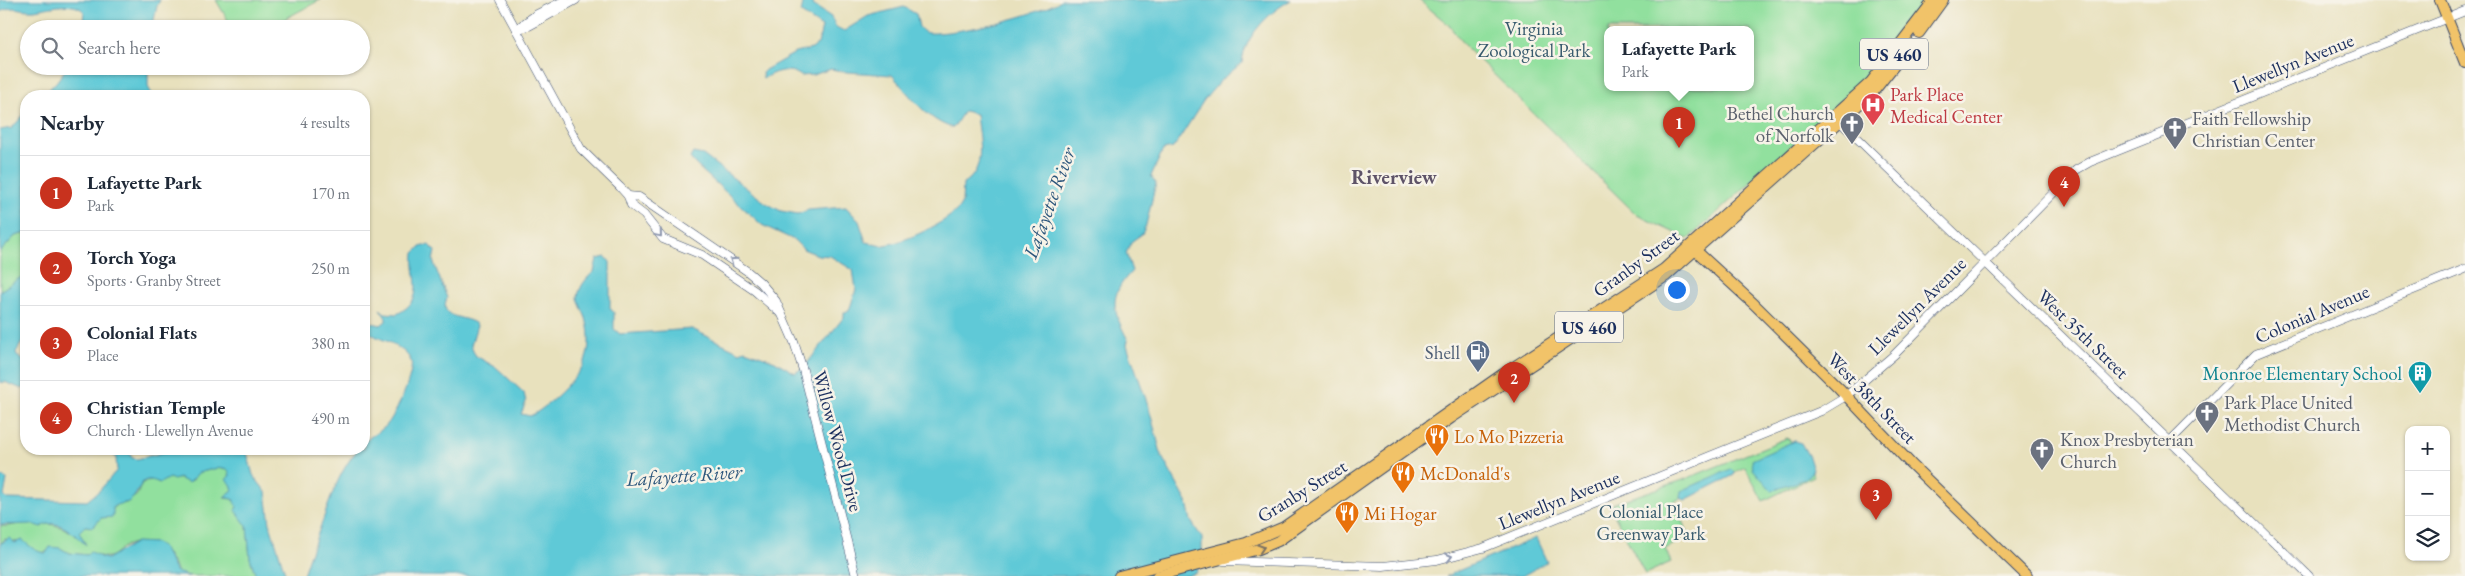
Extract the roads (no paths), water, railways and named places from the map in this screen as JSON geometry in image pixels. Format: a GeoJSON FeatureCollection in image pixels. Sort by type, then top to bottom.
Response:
{"type":"FeatureCollection","features":[{"type":"Feature","properties":{"kind":"main road","name":"Granby Street"},"geometry":{"type":"LineString","coordinates":[[1837,119],[1884,68],[1934,0]]}},
{"type":"Feature","properties":{"kind":"main road","name":"Granby Street"},"geometry":{"type":"LineString","coordinates":[[1157,576],[1255,540],[1298,518],[1490,383],[1693,248],[1837,119],[1884,80],[1944,0]]}},
{"type":"Feature","properties":{"kind":"main road"},"geometry":{"type":"LineString","coordinates":[[2440,0],[2465,63]]}},
{"type":"Feature","properties":{"kind":"main road","name":"West 38th Street"},"geometry":{"type":"LineString","coordinates":[[1693,248],[1846,396],[1911,464],[2027,576]]}},
{"type":"Feature","properties":{"kind":"main road","name":"Granby Street"},"geometry":{"type":"LineString","coordinates":[[1119,576],[1213,556]]}},
{"type":"Feature","properties":{"kind":"street","name":"Willow Wood Drive"},"geometry":{"type":"LineString","coordinates":[[500,0],[573,138],[581,149],[628,196],[631,205],[644,215],[663,239],[702,255],[755,291],[783,315]]}},
{"type":"Feature","properties":{"kind":"street"},"geometry":{"type":"LineString","coordinates":[[516,30],[537,14],[565,0]]}},
{"type":"Feature","properties":{"kind":"street"},"geometry":{"type":"LineString","coordinates":[[516,30],[529,26],[576,0]]}},
{"type":"Feature","properties":{"kind":"street","name":"Llewellyn Avenue"},"geometry":{"type":"LineString","coordinates":[[1213,556],[1383,566],[1411,564],[1483,548],[1821,411],[1846,396],[1895,354],[2076,170],[2090,162],[2465,10]]}},
{"type":"Feature","properties":{"kind":"street","name":"West 35th Street"},"geometry":{"type":"LineString","coordinates":[[1837,119],[2308,576]]}},
{"type":"Feature","properties":{"kind":"street","name":"Willow Wood Drive"},"geometry":{"type":"LineString","coordinates":[[628,196],[639,197],[747,271],[770,292],[783,315],[798,354],[856,576]]}},
{"type":"Feature","properties":{"kind":"street","name":"Colonial Avenue"},"geometry":{"type":"LineString","coordinates":[[2170,441],[2256,354],[2465,269]]}},
{"type":"Feature","properties":{"kind":"water"},"geometry":{"type":"Polygon","coordinates":[[[0,0],[160,0],[154,20],[83,20],[84,12],[74,6],[34,10],[9,8],[0,12],[0,0]]]}},
{"type":"Feature","properties":{"kind":"water","name":"Lafayette River"},"geometry":{"type":"Polygon","coordinates":[[[804,0],[814,0],[813,5],[831,17],[836,27],[844,31],[868,16],[904,7],[916,14],[919,27],[924,32],[941,33],[1017,18],[1051,6],[1061,0],[1291,0],[1274,11],[1259,26],[1247,44],[1242,63],[1222,79],[1204,100],[1173,148],[1163,150],[1151,176],[1156,183],[1146,225],[1142,234],[1132,241],[1126,253],[1132,271],[1124,280],[1116,297],[1116,312],[1128,340],[1127,345],[1148,405],[1162,457],[1187,502],[1191,521],[1202,538],[1202,558],[1196,573],[1186,576],[303,576],[329,502],[344,469],[353,455],[370,455],[370,437],[389,422],[399,405],[407,385],[411,367],[410,358],[397,346],[370,333],[370,325],[372,323],[381,325],[386,321],[380,309],[385,313],[397,314],[407,308],[412,301],[416,287],[414,253],[420,247],[429,245],[435,251],[433,261],[447,298],[446,311],[477,325],[471,345],[473,351],[476,356],[497,368],[524,393],[526,402],[521,414],[530,416],[561,392],[582,367],[587,357],[589,332],[578,297],[584,283],[594,272],[597,259],[606,257],[610,262],[610,308],[614,313],[614,329],[620,334],[692,329],[740,352],[745,350],[775,361],[795,373],[804,367],[844,317],[844,312],[849,311],[856,289],[853,270],[830,256],[818,255],[803,249],[794,240],[762,225],[696,165],[690,158],[693,153],[703,155],[766,203],[781,211],[798,214],[808,210],[846,207],[859,221],[866,242],[878,245],[893,243],[925,231],[945,220],[959,208],[962,203],[963,184],[971,178],[979,161],[980,152],[976,114],[964,111],[953,128],[943,124],[919,106],[892,75],[831,69],[813,75],[801,76],[796,73],[782,71],[763,79],[762,73],[765,70],[795,53],[812,49],[818,44],[822,27],[801,13],[804,0]]]}},
{"type":"Feature","properties":{"kind":"water"},"geometry":{"type":"Polygon","coordinates":[[[61,75],[148,75],[150,90],[49,90],[61,75]]]}},
{"type":"Feature","properties":{"kind":"water"},"geometry":{"type":"Polygon","coordinates":[[[20,119],[20,235],[15,236],[0,252],[0,130],[12,128],[20,119]]]}},
{"type":"Feature","properties":{"kind":"water"},"geometry":{"type":"Polygon","coordinates":[[[20,278],[20,346],[16,352],[20,358],[20,388],[5,382],[0,383],[0,291],[20,278]]]}},
{"type":"Feature","properties":{"kind":"water"},"geometry":{"type":"Polygon","coordinates":[[[1794,441],[1801,443],[1809,457],[1813,470],[1805,479],[1772,491],[1753,469],[1752,460],[1794,441]]]}},
{"type":"Feature","properties":{"kind":"water"},"geometry":{"type":"Polygon","coordinates":[[[114,455],[131,455],[132,458],[137,459],[153,455],[248,455],[253,475],[266,492],[270,524],[286,576],[256,576],[250,558],[247,526],[235,510],[237,507],[233,499],[224,497],[233,490],[231,484],[226,480],[230,475],[228,470],[217,468],[198,473],[189,483],[179,478],[174,480],[169,478],[160,483],[152,480],[143,482],[133,498],[128,502],[113,507],[113,517],[101,518],[93,527],[85,526],[79,532],[86,545],[77,536],[59,525],[47,524],[41,527],[32,524],[0,525],[0,476],[7,479],[4,496],[7,499],[87,501],[99,491],[117,470],[116,458],[114,455]]]}},
{"type":"Feature","properties":{"kind":"water"},"geometry":{"type":"Polygon","coordinates":[[[1731,469],[1735,472],[1734,475],[1685,500],[1680,498],[1681,491],[1731,469]]]}},
{"type":"Feature","properties":{"kind":"water"},"geometry":{"type":"Polygon","coordinates":[[[9,538],[15,543],[22,540],[35,550],[46,553],[50,547],[60,548],[69,553],[87,555],[90,551],[107,559],[136,542],[156,543],[162,546],[176,572],[189,576],[0,576],[0,544],[9,538]]]}},
{"type":"Feature","properties":{"kind":"water"},"geometry":{"type":"Polygon","coordinates":[[[1536,538],[1547,562],[1522,576],[1446,576],[1536,538]]]}},
{"type":"Feature","properties":{"kind":"place","name":"Park Place Medical Center"},"geometry":{"type":"Point","coordinates":[1873,126]}},
{"type":"Feature","properties":{"kind":"place","name":"Bethel Church of Norfolk"},"geometry":{"type":"Point","coordinates":[1852,145]}},
{"type":"Feature","properties":{"kind":"place","name":"Lafayette Park"},"geometry":{"type":"Point","coordinates":[1679,148]}},
{"type":"Feature","properties":{"kind":"place","name":"Faith Fellowship Christian Center"},"geometry":{"type":"Point","coordinates":[2175,150]}},
{"type":"Feature","properties":{"kind":"place","name":"Christian Temple"},"geometry":{"type":"Point","coordinates":[2064,207]}},
{"type":"Feature","properties":{"kind":"place","name":"Shell"},"geometry":{"type":"Point","coordinates":[1478,373]}},
{"type":"Feature","properties":{"kind":"place","name":"Monroe Elementary School"},"geometry":{"type":"Point","coordinates":[2420,394]}},
{"type":"Feature","properties":{"kind":"place","name":"Torch Yoga"},"geometry":{"type":"Point","coordinates":[1514,403]}},
{"type":"Feature","properties":{"kind":"place","name":"Park Place United Methodist Church"},"geometry":{"type":"Point","coordinates":[2207,434]}},
{"type":"Feature","properties":{"kind":"place","name":"Lo Mo Pizzeria"},"geometry":{"type":"Point","coordinates":[1437,457]}},
{"type":"Feature","properties":{"kind":"place","name":"Knox Presbyterian Church"},"geometry":{"type":"Point","coordinates":[2042,471]}},
{"type":"Feature","properties":{"kind":"place","name":"McDonald's"},"geometry":{"type":"Point","coordinates":[1403,494]}},
{"type":"Feature","properties":{"kind":"place","name":"Colonial Flats"},"geometry":{"type":"Point","coordinates":[1876,520]}},
{"type":"Feature","properties":{"kind":"place","name":"Mi Hogar"},"geometry":{"type":"Point","coordinates":[1347,534]}},
{"type":"Feature","properties":{"kind":"district","name":"Riverview"},"geometry":{"type":"Point","coordinates":[1394,177]}},
{"type":"Feature","properties":{"kind":"park label","name":"Virginia Zoological Park"},"geometry":{"type":"Point","coordinates":[1534,39]}},
{"type":"Feature","properties":{"kind":"park label","name":"Colonial Place Greenway Park"},"geometry":{"type":"Point","coordinates":[1651,522]}}]}
